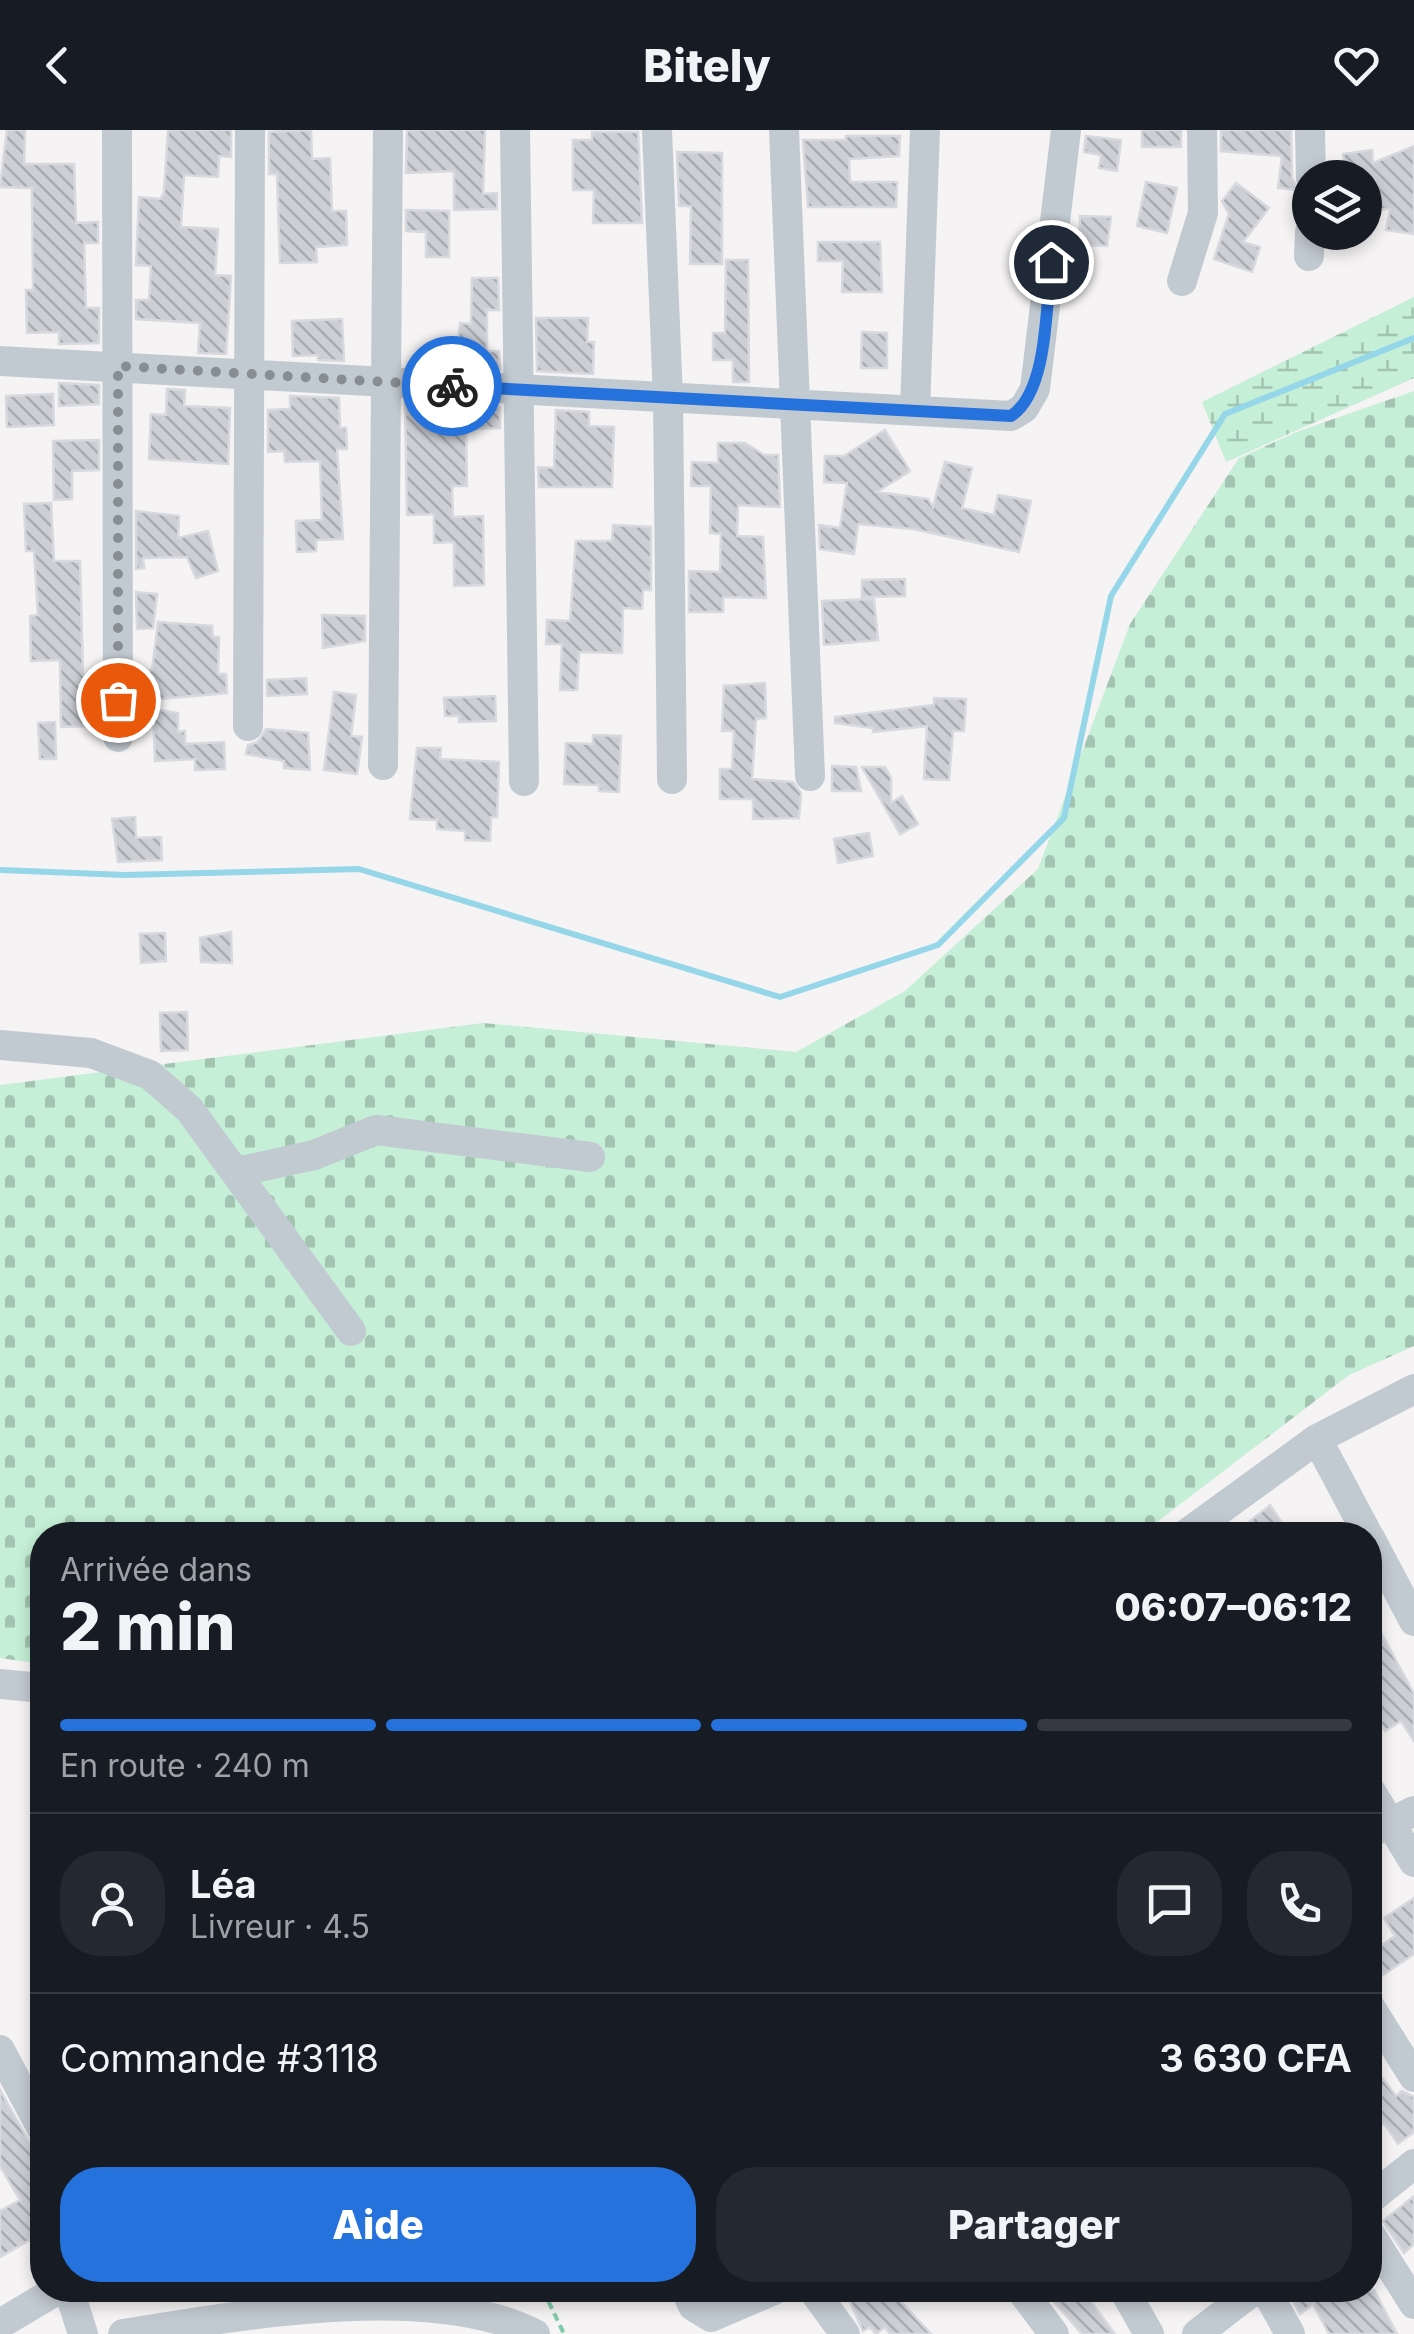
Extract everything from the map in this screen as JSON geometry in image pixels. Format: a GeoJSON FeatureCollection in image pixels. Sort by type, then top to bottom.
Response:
{"type":"FeatureCollection","features":[{"type":"Feature","properties":{"kind":"street"},"geometry":{"type":"LineString","coordinates":[[117,130],[118,737]]}},
{"type":"Feature","properties":{"kind":"street"},"geometry":{"type":"LineString","coordinates":[[248,726],[250,130]]}},
{"type":"Feature","properties":{"kind":"street"},"geometry":{"type":"LineString","coordinates":[[383,765],[383,382],[388,130]]}},
{"type":"Feature","properties":{"kind":"street"},"geometry":{"type":"LineString","coordinates":[[514,130],[524,781]]}},
{"type":"Feature","properties":{"kind":"street"},"geometry":{"type":"LineString","coordinates":[[657,130],[668,398],[672,780]]}},
{"type":"Feature","properties":{"kind":"street"},"geometry":{"type":"LineString","coordinates":[[784,130],[810,776]]}},
{"type":"Feature","properties":{"kind":"street"},"geometry":{"type":"LineString","coordinates":[[916,410],[925,130]]}},
{"type":"Feature","properties":{"kind":"street"},"geometry":{"type":"LineString","coordinates":[[0,361],[1011,416],[1024,408],[1035,389],[1066,130]]}},
{"type":"Feature","properties":{"kind":"street"},"geometry":{"type":"LineString","coordinates":[[1182,281],[1203,213],[1202,130]]}},
{"type":"Feature","properties":{"kind":"street"},"geometry":{"type":"LineString","coordinates":[[1310,130],[1311,160]]}},
{"type":"Feature","properties":{"kind":"street"},"geometry":{"type":"LineString","coordinates":[[0,1045],[91,1053],[150,1074],[188,1109],[351,1331]]}},
{"type":"Feature","properties":{"kind":"street"},"geometry":{"type":"LineString","coordinates":[[237,1172],[314,1155],[376,1130],[590,1157]]}},
{"type":"Feature","properties":{"kind":"street"},"geometry":{"type":"LineString","coordinates":[[1206,1522],[1317,1439],[1414,1389]]}},
{"type":"Feature","properties":{"kind":"street"},"geometry":{"type":"LineString","coordinates":[[1317,1439],[1361,1522]]}},
{"type":"Feature","properties":{"kind":"street"},"geometry":{"type":"LineString","coordinates":[[1382,1561],[1414,1621]]}},
{"type":"Feature","properties":{"kind":"street"},"geometry":{"type":"LineString","coordinates":[[0,1684],[30,1687]]}},
{"type":"Feature","properties":{"kind":"street"},"geometry":{"type":"LineString","coordinates":[[1392,1822],[1414,1862]]}},
{"type":"Feature","properties":{"kind":"street"},"geometry":{"type":"LineString","coordinates":[[1382,2026],[1414,2077]]}},
{"type":"Feature","properties":{"kind":"street"},"geometry":{"type":"LineString","coordinates":[[0,2050],[30,2100]]}},
{"type":"Feature","properties":{"kind":"street"},"geometry":{"type":"LineString","coordinates":[[1382,2189],[1414,2164]]}},
{"type":"Feature","properties":{"kind":"street"},"geometry":{"type":"LineString","coordinates":[[1382,2253],[1414,2304]]}},
{"type":"Feature","properties":{"kind":"street"},"geometry":{"type":"LineString","coordinates":[[0,2324],[38,2302]]}},
{"type":"Feature","properties":{"kind":"street"},"geometry":{"type":"LineString","coordinates":[[73,2302],[83,2334]]}},
{"type":"Feature","properties":{"kind":"street"},"geometry":{"type":"LineString","coordinates":[[691,2302],[710,2317],[746,2302]]}},
{"type":"Feature","properties":{"kind":"street"},"geometry":{"type":"LineString","coordinates":[[822,2302],[845,2334]]}},
{"type":"Feature","properties":{"kind":"street"},"geometry":{"type":"LineString","coordinates":[[1030,2302],[1054,2334]]}},
{"type":"Feature","properties":{"kind":"street"},"geometry":{"type":"LineString","coordinates":[[1131,2302],[1149,2334]]}},
{"type":"Feature","properties":{"kind":"street"},"geometry":{"type":"LineString","coordinates":[[1197,2334],[1238,2302]]}},
{"type":"Feature","properties":{"kind":"street"},"geometry":{"type":"LineString","coordinates":[[1273,2302],[1290,2334]]}},
{"type":"Feature","properties":{"kind":"street"},"geometry":{"type":"LineString","coordinates":[[123,2334],[292,2308],[369,2308],[456,2310],[535,2334]]}},
{"type":"Feature","properties":{"kind":"path"},"geometry":{"type":"LineString","coordinates":[[549,2302],[564,2334]]}},
{"type":"Feature","properties":{"kind":"green space"},"geometry":{"type":"Polygon","coordinates":[[[1414,297],[1414,378],[1226,462],[1202,402],[1414,297]]]}},
{"type":"Feature","properties":{"kind":"green space"},"geometry":{"type":"Polygon","coordinates":[[[1414,391],[1414,1346],[1349,1375],[1157,1522],[30,1522],[30,1662],[0,1658],[0,1085],[483,1023],[796,1052],[905,991],[1038,869],[1130,624],[1239,458],[1299,431],[1414,391]]]}},
{"type":"Feature","properties":{"kind":"building"},"geometry":{"type":"Polygon","coordinates":[[[7,130],[25,130],[24,164],[74,164],[76,223],[98,222],[98,243],[84,243],[86,308],[99,308],[99,343],[59,344],[59,332],[27,333],[26,290],[33,290],[32,188],[0,187],[7,130]]]}},
{"type":"Feature","properties":{"kind":"building"},"geometry":{"type":"Polygon","coordinates":[[[168,130],[231,130],[231,157],[219,156],[218,177],[184,175],[181,227],[218,229],[215,275],[231,276],[226,354],[198,353],[200,323],[136,319],[136,300],[149,300],[151,266],[136,265],[139,197],[160,199],[164,193],[168,130]]]}},
{"type":"Feature","properties":{"kind":"building"},"geometry":{"type":"Polygon","coordinates":[[[311,130],[312,159],[330,158],[332,211],[346,211],[347,245],[316,247],[317,262],[280,263],[277,174],[269,174],[269,132],[311,130]]]}},
{"type":"Feature","properties":{"kind":"building"},"geometry":{"type":"Polygon","coordinates":[[[407,130],[485,130],[483,194],[497,193],[497,209],[454,210],[454,171],[406,173],[407,130]]]}},
{"type":"Feature","properties":{"kind":"building"},"geometry":{"type":"Polygon","coordinates":[[[1142,130],[1181,130],[1181,147],[1142,147],[1142,130]]]}},
{"type":"Feature","properties":{"kind":"building"},"geometry":{"type":"Polygon","coordinates":[[[1221,130],[1291,130],[1292,189],[1278,188],[1282,156],[1221,151],[1221,130]]]}},
{"type":"Feature","properties":{"kind":"building"},"geometry":{"type":"Polygon","coordinates":[[[592,132],[638,132],[642,223],[593,223],[594,190],[573,190],[573,140],[592,140],[592,132]]]}},
{"type":"Feature","properties":{"kind":"building"},"geometry":{"type":"Polygon","coordinates":[[[846,136],[900,136],[899,156],[849,159],[850,182],[897,182],[896,207],[808,207],[803,140],[846,140],[846,136]]]}},
{"type":"Feature","properties":{"kind":"building"},"geometry":{"type":"Polygon","coordinates":[[[1086,136],[1121,140],[1117,171],[1099,168],[1101,155],[1084,152],[1086,136]]]}},
{"type":"Feature","properties":{"kind":"building"},"geometry":{"type":"Polygon","coordinates":[[[1414,146],[1414,234],[1386,230],[1390,209],[1382,209],[1380,160],[1414,146]]]}},
{"type":"Feature","properties":{"kind":"building"},"geometry":{"type":"Polygon","coordinates":[[[1372,150],[1373,160],[1344,160],[1343,154],[1372,150]]]}},
{"type":"Feature","properties":{"kind":"building"},"geometry":{"type":"Polygon","coordinates":[[[677,152],[722,153],[722,264],[690,264],[691,206],[679,206],[677,152]]]}},
{"type":"Feature","properties":{"kind":"building"},"geometry":{"type":"Polygon","coordinates":[[[1146,182],[1177,188],[1167,233],[1137,226],[1146,182]]]}},
{"type":"Feature","properties":{"kind":"building"},"geometry":{"type":"Polygon","coordinates":[[[1236,183],[1269,208],[1243,242],[1260,247],[1252,272],[1214,259],[1229,214],[1222,201],[1236,183]]]}},
{"type":"Feature","properties":{"kind":"building"},"geometry":{"type":"Polygon","coordinates":[[[406,210],[449,211],[449,257],[426,257],[426,232],[406,231],[406,210]]]}},
{"type":"Feature","properties":{"kind":"building"},"geometry":{"type":"Polygon","coordinates":[[[1080,216],[1111,217],[1107,246],[1079,245],[1080,216]]]}},
{"type":"Feature","properties":{"kind":"building"},"geometry":{"type":"Polygon","coordinates":[[[818,242],[880,242],[882,292],[842,292],[843,261],[818,261],[818,242]]]}},
{"type":"Feature","properties":{"kind":"building"},"geometry":{"type":"Polygon","coordinates":[[[726,260],[748,260],[749,382],[733,382],[733,360],[713,360],[713,333],[725,333],[726,260]]]}},
{"type":"Feature","properties":{"kind":"building"},"geometry":{"type":"Polygon","coordinates":[[[472,278],[498,278],[499,310],[487,310],[487,351],[499,351],[500,369],[455,367],[460,323],[471,324],[472,278]]]}},
{"type":"Feature","properties":{"kind":"building"},"geometry":{"type":"Polygon","coordinates":[[[536,318],[588,318],[587,342],[594,342],[593,374],[537,371],[536,318]]]}},
{"type":"Feature","properties":{"kind":"building"},"geometry":{"type":"Polygon","coordinates":[[[342,319],[344,361],[318,360],[318,355],[293,356],[292,321],[342,319]]]}},
{"type":"Feature","properties":{"kind":"building"},"geometry":{"type":"Polygon","coordinates":[[[862,332],[887,333],[887,368],[861,368],[862,332]]]}},
{"type":"Feature","properties":{"kind":"building"},"geometry":{"type":"Polygon","coordinates":[[[59,383],[99,385],[99,404],[59,406],[59,383]]]}},
{"type":"Feature","properties":{"kind":"building"},"geometry":{"type":"Polygon","coordinates":[[[167,389],[185,390],[184,406],[230,408],[228,464],[149,459],[151,414],[166,415],[167,389]]]}},
{"type":"Feature","properties":{"kind":"building"},"geometry":{"type":"Polygon","coordinates":[[[53,394],[54,425],[7,427],[6,396],[53,394]]]}},
{"type":"Feature","properties":{"kind":"building"},"geometry":{"type":"Polygon","coordinates":[[[290,396],[339,398],[340,428],[346,428],[347,449],[337,449],[343,539],[316,540],[316,551],[297,552],[296,521],[322,520],[320,461],[285,462],[284,451],[268,452],[268,410],[290,409],[290,396]]]}},
{"type":"Feature","properties":{"kind":"building"},"geometry":{"type":"Polygon","coordinates":[[[405,402],[500,407],[500,428],[466,429],[467,486],[452,486],[453,517],[483,516],[484,585],[454,586],[454,542],[434,543],[434,514],[407,515],[405,402]]]}},
{"type":"Feature","properties":{"kind":"building"},"geometry":{"type":"Polygon","coordinates":[[[556,410],[589,412],[589,426],[614,427],[612,487],[539,487],[538,467],[554,468],[556,410]]]}},
{"type":"Feature","properties":{"kind":"building"},"geometry":{"type":"Polygon","coordinates":[[[885,430],[910,471],[877,492],[928,499],[933,507],[945,462],[972,468],[962,508],[994,515],[998,495],[1031,501],[1019,552],[913,529],[858,524],[854,554],[820,549],[819,525],[840,528],[847,483],[824,482],[825,456],[844,456],[885,430]]]}},
{"type":"Feature","properties":{"kind":"building"},"geometry":{"type":"Polygon","coordinates":[[[99,440],[99,470],[72,471],[72,499],[54,500],[53,441],[99,440]]]}},
{"type":"Feature","properties":{"kind":"building"},"geometry":{"type":"Polygon","coordinates":[[[718,443],[745,443],[764,455],[778,455],[780,507],[738,505],[737,536],[763,537],[766,598],[723,597],[723,612],[689,612],[689,571],[720,572],[721,534],[710,533],[711,486],[691,486],[692,462],[718,463],[718,443]]]}},
{"type":"Feature","properties":{"kind":"building"},"geometry":{"type":"Polygon","coordinates":[[[51,503],[54,561],[80,561],[83,675],[99,678],[99,726],[61,727],[60,660],[31,661],[30,616],[38,615],[34,551],[26,551],[24,504],[51,503]]]}},
{"type":"Feature","properties":{"kind":"building"},"geometry":{"type":"Polygon","coordinates":[[[136,511],[179,516],[178,538],[208,531],[218,571],[196,578],[187,557],[143,558],[144,568],[136,569],[136,511]]]}},
{"type":"Feature","properties":{"kind":"building"},"geometry":{"type":"Polygon","coordinates":[[[613,525],[651,527],[651,590],[643,590],[642,609],[623,608],[622,653],[579,652],[577,690],[560,690],[562,644],[546,644],[547,620],[570,621],[576,541],[612,541],[613,525]]]}},
{"type":"Feature","properties":{"kind":"building"},"geometry":{"type":"Polygon","coordinates":[[[905,579],[905,596],[862,597],[862,580],[905,579]]]}},
{"type":"Feature","properties":{"kind":"building"},"geometry":{"type":"Polygon","coordinates":[[[136,592],[157,594],[153,628],[137,629],[136,592]]]}},
{"type":"Feature","properties":{"kind":"building"},"geometry":{"type":"Polygon","coordinates":[[[874,599],[878,640],[824,645],[822,601],[874,599]]]}},
{"type":"Feature","properties":{"kind":"building"},"geometry":{"type":"Polygon","coordinates":[[[322,615],[365,616],[365,641],[323,648],[322,615]]]}},
{"type":"Feature","properties":{"kind":"building"},"geometry":{"type":"Polygon","coordinates":[[[158,622],[212,626],[213,637],[219,637],[218,674],[226,674],[227,693],[138,701],[137,671],[152,670],[158,622]]]}},
{"type":"Feature","properties":{"kind":"building"},"geometry":{"type":"Polygon","coordinates":[[[306,678],[307,694],[267,696],[267,680],[306,678]]]}},
{"type":"Feature","properties":{"kind":"building"},"geometry":{"type":"Polygon","coordinates":[[[765,683],[766,718],[756,719],[752,779],[793,782],[801,793],[799,818],[753,819],[753,799],[720,799],[720,769],[732,769],[734,731],[722,731],[724,686],[765,683]]]}},
{"type":"Feature","properties":{"kind":"building"},"geometry":{"type":"Polygon","coordinates":[[[334,692],[356,695],[351,736],[362,737],[357,774],[324,770],[334,692]]]}},
{"type":"Feature","properties":{"kind":"building"},"geometry":{"type":"Polygon","coordinates":[[[495,696],[496,721],[459,722],[459,716],[445,716],[444,698],[495,696]]]}},
{"type":"Feature","properties":{"kind":"building"},"geometry":{"type":"Polygon","coordinates":[[[934,698],[966,699],[964,731],[953,731],[949,780],[924,779],[927,726],[873,732],[873,728],[835,723],[835,717],[934,705],[934,698]]]}},
{"type":"Feature","properties":{"kind":"building"},"geometry":{"type":"Polygon","coordinates":[[[153,709],[178,713],[178,732],[185,731],[185,744],[224,742],[225,769],[195,770],[195,759],[155,761],[153,709]]]}},
{"type":"Feature","properties":{"kind":"building"},"geometry":{"type":"Polygon","coordinates":[[[55,722],[56,759],[40,759],[38,723],[55,722]]]}},
{"type":"Feature","properties":{"kind":"building"},"geometry":{"type":"Polygon","coordinates":[[[266,729],[308,733],[310,770],[284,768],[284,761],[246,754],[248,745],[258,742],[266,729]]]}},
{"type":"Feature","properties":{"kind":"building"},"geometry":{"type":"Polygon","coordinates":[[[593,735],[621,736],[619,792],[599,791],[599,785],[564,784],[566,743],[593,744],[593,735]]]}},
{"type":"Feature","properties":{"kind":"building"},"geometry":{"type":"Polygon","coordinates":[[[417,748],[441,748],[440,759],[499,762],[497,817],[491,817],[490,841],[465,840],[465,831],[437,829],[437,820],[410,819],[417,748]]]}},
{"type":"Feature","properties":{"kind":"building"},"geometry":{"type":"Polygon","coordinates":[[[832,766],[856,767],[861,791],[832,791],[832,766]]]}},
{"type":"Feature","properties":{"kind":"building"},"geometry":{"type":"Polygon","coordinates":[[[862,767],[885,767],[891,778],[891,803],[902,796],[918,824],[900,834],[862,767]]]}},
{"type":"Feature","properties":{"kind":"building"},"geometry":{"type":"Polygon","coordinates":[[[135,817],[136,838],[161,837],[162,860],[118,862],[112,819],[135,817]]]}},
{"type":"Feature","properties":{"kind":"building"},"geometry":{"type":"Polygon","coordinates":[[[869,833],[873,856],[838,863],[834,839],[869,833]]]}},
{"type":"Feature","properties":{"kind":"building"},"geometry":{"type":"Polygon","coordinates":[[[231,932],[232,963],[201,962],[200,938],[231,932]]]}},
{"type":"Feature","properties":{"kind":"building"},"geometry":{"type":"Polygon","coordinates":[[[165,933],[166,961],[141,963],[140,934],[165,933]]]}},
{"type":"Feature","properties":{"kind":"building"},"geometry":{"type":"Polygon","coordinates":[[[187,1012],[188,1050],[161,1051],[160,1013],[187,1012]]]}},
{"type":"Feature","properties":{"kind":"building"},"geometry":{"type":"Polygon","coordinates":[[[1270,1505],[1281,1522],[1249,1522],[1270,1505]]]}},
{"type":"Feature","properties":{"kind":"building"},"geometry":{"type":"Polygon","coordinates":[[[1382,1634],[1414,1694],[1414,1741],[1401,1721],[1385,1731],[1382,1634]]]}},
{"type":"Feature","properties":{"kind":"building"},"geometry":{"type":"Polygon","coordinates":[[[1414,1898],[1414,1954],[1382,1976],[1382,1945],[1395,1936],[1384,1918],[1414,1898]]]}},
{"type":"Feature","properties":{"kind":"building"},"geometry":{"type":"Polygon","coordinates":[[[1382,2078],[1396,2096],[1402,2091],[1414,2097],[1414,2132],[1398,2144],[1384,2123],[1382,2078]]]}},
{"type":"Feature","properties":{"kind":"building"},"geometry":{"type":"Polygon","coordinates":[[[0,2090],[30,2144],[30,2240],[0,2257],[0,2211],[20,2200],[0,2166],[0,2090]]]}},
{"type":"Feature","properties":{"kind":"building"},"geometry":{"type":"Polygon","coordinates":[[[1414,2196],[1414,2244],[1404,2253],[1383,2221],[1414,2196]]]}},
{"type":"Feature","properties":{"kind":"building"},"geometry":{"type":"Polygon","coordinates":[[[850,2302],[901,2302],[931,2334],[890,2334],[885,2327],[876,2334],[870,2327],[863,2331],[850,2302]]]}},
{"type":"Feature","properties":{"kind":"building"},"geometry":{"type":"Polygon","coordinates":[[[1054,2302],[1091,2302],[1115,2334],[1082,2334],[1054,2302]]]}},
{"type":"Feature","properties":{"kind":"building"},"geometry":{"type":"Polygon","coordinates":[[[1294,2302],[1380,2302],[1397,2334],[1329,2334],[1313,2304],[1300,2314],[1294,2302]]]}},
{"type":"Feature","properties":{"kind":"waterway"},"geometry":{"type":"LineString","coordinates":[[0,870],[125,875],[359,869],[780,997],[938,945],[1064,818],[1111,596],[1225,414],[1414,338]]}},
{"type":"Feature","properties":{"kind":"way so far"},"geometry":{"type":"LineString","coordinates":[[118,700],[118,366],[452,386]]}},
{"type":"Feature","properties":{"kind":"route"},"geometry":{"type":"LineString","coordinates":[[452,386],[1011,416],[1024,408],[1035,389],[1051,262]]}}]}
